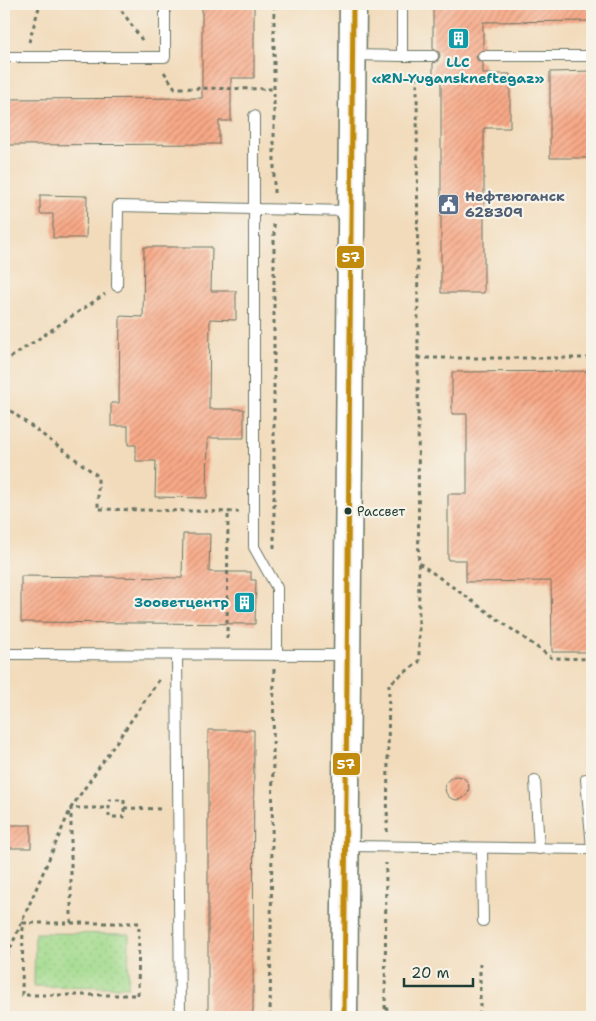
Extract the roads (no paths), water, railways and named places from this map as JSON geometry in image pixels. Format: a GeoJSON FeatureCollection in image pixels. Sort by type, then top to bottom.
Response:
{"type":"FeatureCollection","features":[{"type":"Feature","properties":{"kind":"main road"},"geometry":{"type":"LineString","coordinates":[[344,1017],[353,4]]}},
{"type":"Feature","properties":{"kind":"lane"},"geometry":{"type":"LineString","coordinates":[[4,57],[165,57],[165,4]]}},
{"type":"Feature","properties":{"kind":"lane"},"geometry":{"type":"LineString","coordinates":[[402,4],[402,56]]}},
{"type":"Feature","properties":{"kind":"lane"},"geometry":{"type":"LineString","coordinates":[[353,55],[433,56]]}},
{"type":"Feature","properties":{"kind":"lane"},"geometry":{"type":"LineString","coordinates":[[483,56],[592,56]]}},
{"type":"Feature","properties":{"kind":"lane"},"geometry":{"type":"LineString","coordinates":[[254,116],[254,547],[277,588],[276,655]]}},
{"type":"Feature","properties":{"kind":"lane"},"geometry":{"type":"LineString","coordinates":[[118,286],[118,206],[352,211]]}},
{"type":"Feature","properties":{"kind":"lane"},"geometry":{"type":"LineString","coordinates":[[4,654],[347,655]]}},
{"type":"Feature","properties":{"kind":"lane"},"geometry":{"type":"LineString","coordinates":[[177,655],[180,1017]]}},
{"type":"Feature","properties":{"kind":"lane"},"geometry":{"type":"LineString","coordinates":[[346,846],[592,848],[586,779]]}},
{"type":"Feature","properties":{"kind":"lane"},"geometry":{"type":"LineString","coordinates":[[535,780],[539,848]]}},
{"type":"Feature","properties":{"kind":"lane"},"geometry":{"type":"LineString","coordinates":[[482,848],[483,921]]}},
{"type":"Feature","properties":{"kind":"place","name":"LLC «RN-Yuganskneftegaz»"},"geometry":{"type":"Point","coordinates":[458,39]}},
{"type":"Feature","properties":{"kind":"place","name":"Нефтеюганск 628309"},"geometry":{"type":"Point","coordinates":[449,204]}},
{"type":"Feature","properties":{"kind":"place","name":"Рассвет"},"geometry":{"type":"Point","coordinates":[348,511]}},
{"type":"Feature","properties":{"kind":"place","name":"Зооветцентр"},"geometry":{"type":"Point","coordinates":[245,602]}}]}
